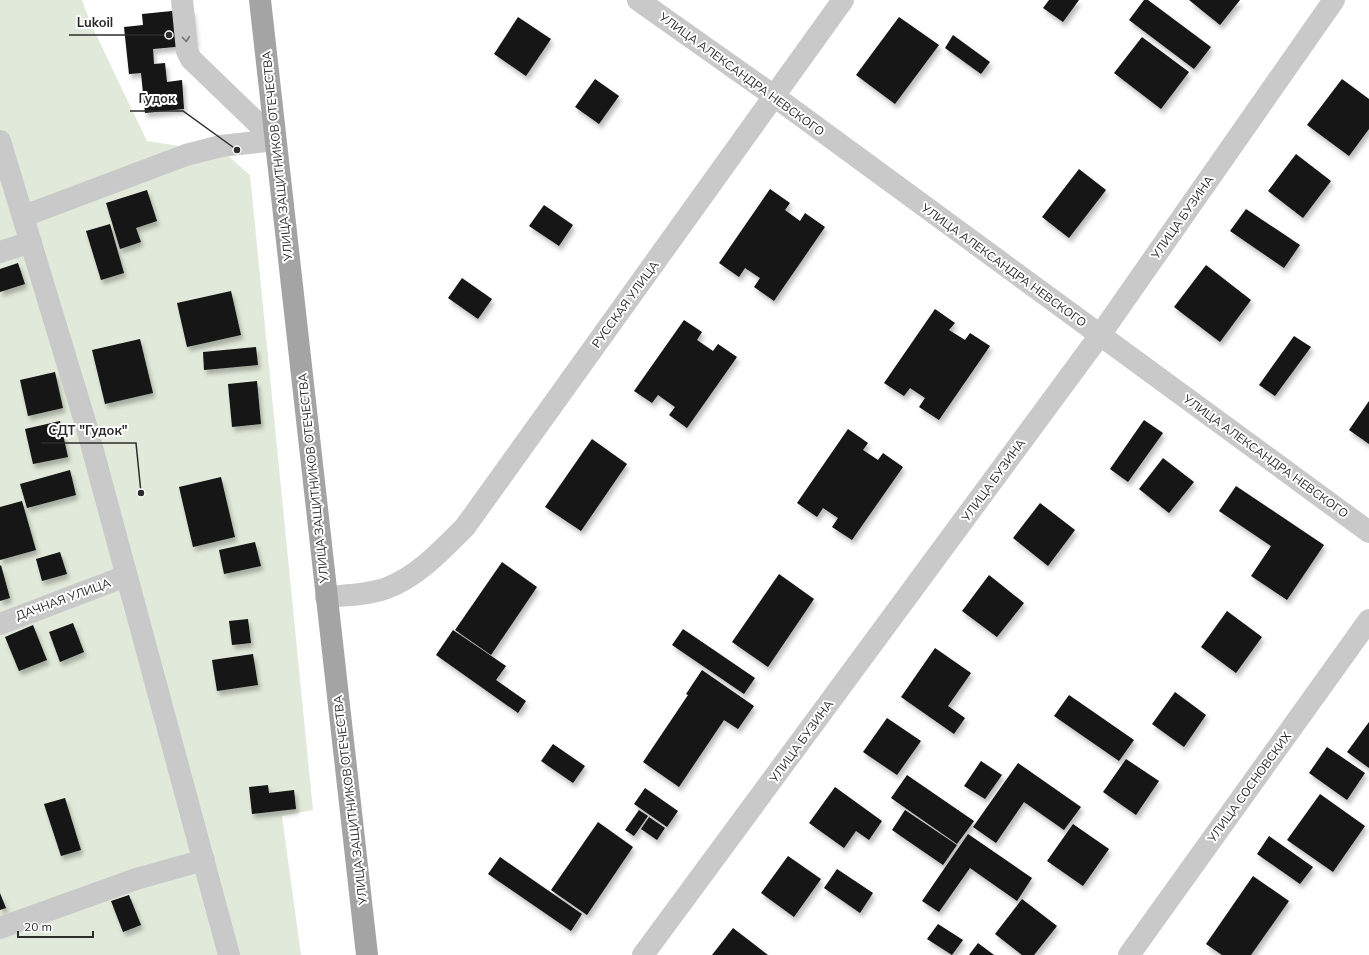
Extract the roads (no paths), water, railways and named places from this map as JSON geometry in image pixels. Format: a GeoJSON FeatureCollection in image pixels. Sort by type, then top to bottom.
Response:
{"type":"FeatureCollection","features":[{"type":"Feature","properties":{"kind":"main road","name":"УЛИЦА ЗАЩИТНИКОВ ОТЕЧЕСТВА"},"geometry":{"type":"LineString","coordinates":[[260,0],[367,955]]}},
{"type":"Feature","properties":{"kind":"street"},"geometry":{"type":"LineString","coordinates":[[182,0],[187,51],[191,59],[275,140]]}},
{"type":"Feature","properties":{"kind":"street","name":"УЛИЦА АЛЕКСАНДРА НЕВСКОГО"},"geometry":{"type":"LineString","coordinates":[[638,0],[774,96],[1369,532]]}},
{"type":"Feature","properties":{"kind":"street","name":"РУССКАЯ УЛИЦА"},"geometry":{"type":"LineString","coordinates":[[326,598],[364,594],[388,587],[422,568],[465,527],[843,0]]}},
{"type":"Feature","properties":{"kind":"street","name":"УЛИЦА БУЗИНА"},"geometry":{"type":"LineString","coordinates":[[643,955],[1100,335],[1334,0]]}},
{"type":"Feature","properties":{"kind":"street"},"geometry":{"type":"LineString","coordinates":[[24,216],[186,155],[221,146],[275,140]]}},
{"type":"Feature","properties":{"kind":"street"},"geometry":{"type":"LineString","coordinates":[[0,141],[24,216],[88,432],[229,955]]}},
{"type":"Feature","properties":{"kind":"street"},"geometry":{"type":"LineString","coordinates":[[0,252],[31,242]]}},
{"type":"Feature","properties":{"kind":"street","name":"ДАЧНАЯ УЛИЦА"},"geometry":{"type":"LineString","coordinates":[[0,624],[126,576]]}},
{"type":"Feature","properties":{"kind":"street","name":"УЛИЦА СОСНОВСКИХ"},"geometry":{"type":"LineString","coordinates":[[1129,955],[1369,620]]}},
{"type":"Feature","properties":{"kind":"street"},"geometry":{"type":"LineString","coordinates":[[0,928],[136,879],[204,860]]}},
{"type":"Feature","properties":{"kind":"place","name":"Lukoil"},"geometry":{"type":"Point","coordinates":[169,35]}},
{"type":"Feature","properties":{"kind":"place","name":"Гудок"},"geometry":{"type":"Point","coordinates":[237,150]}},
{"type":"Feature","properties":{"kind":"place","name":"СДТ \"Гудок\""},"geometry":{"type":"Point","coordinates":[141,493]}}]}
